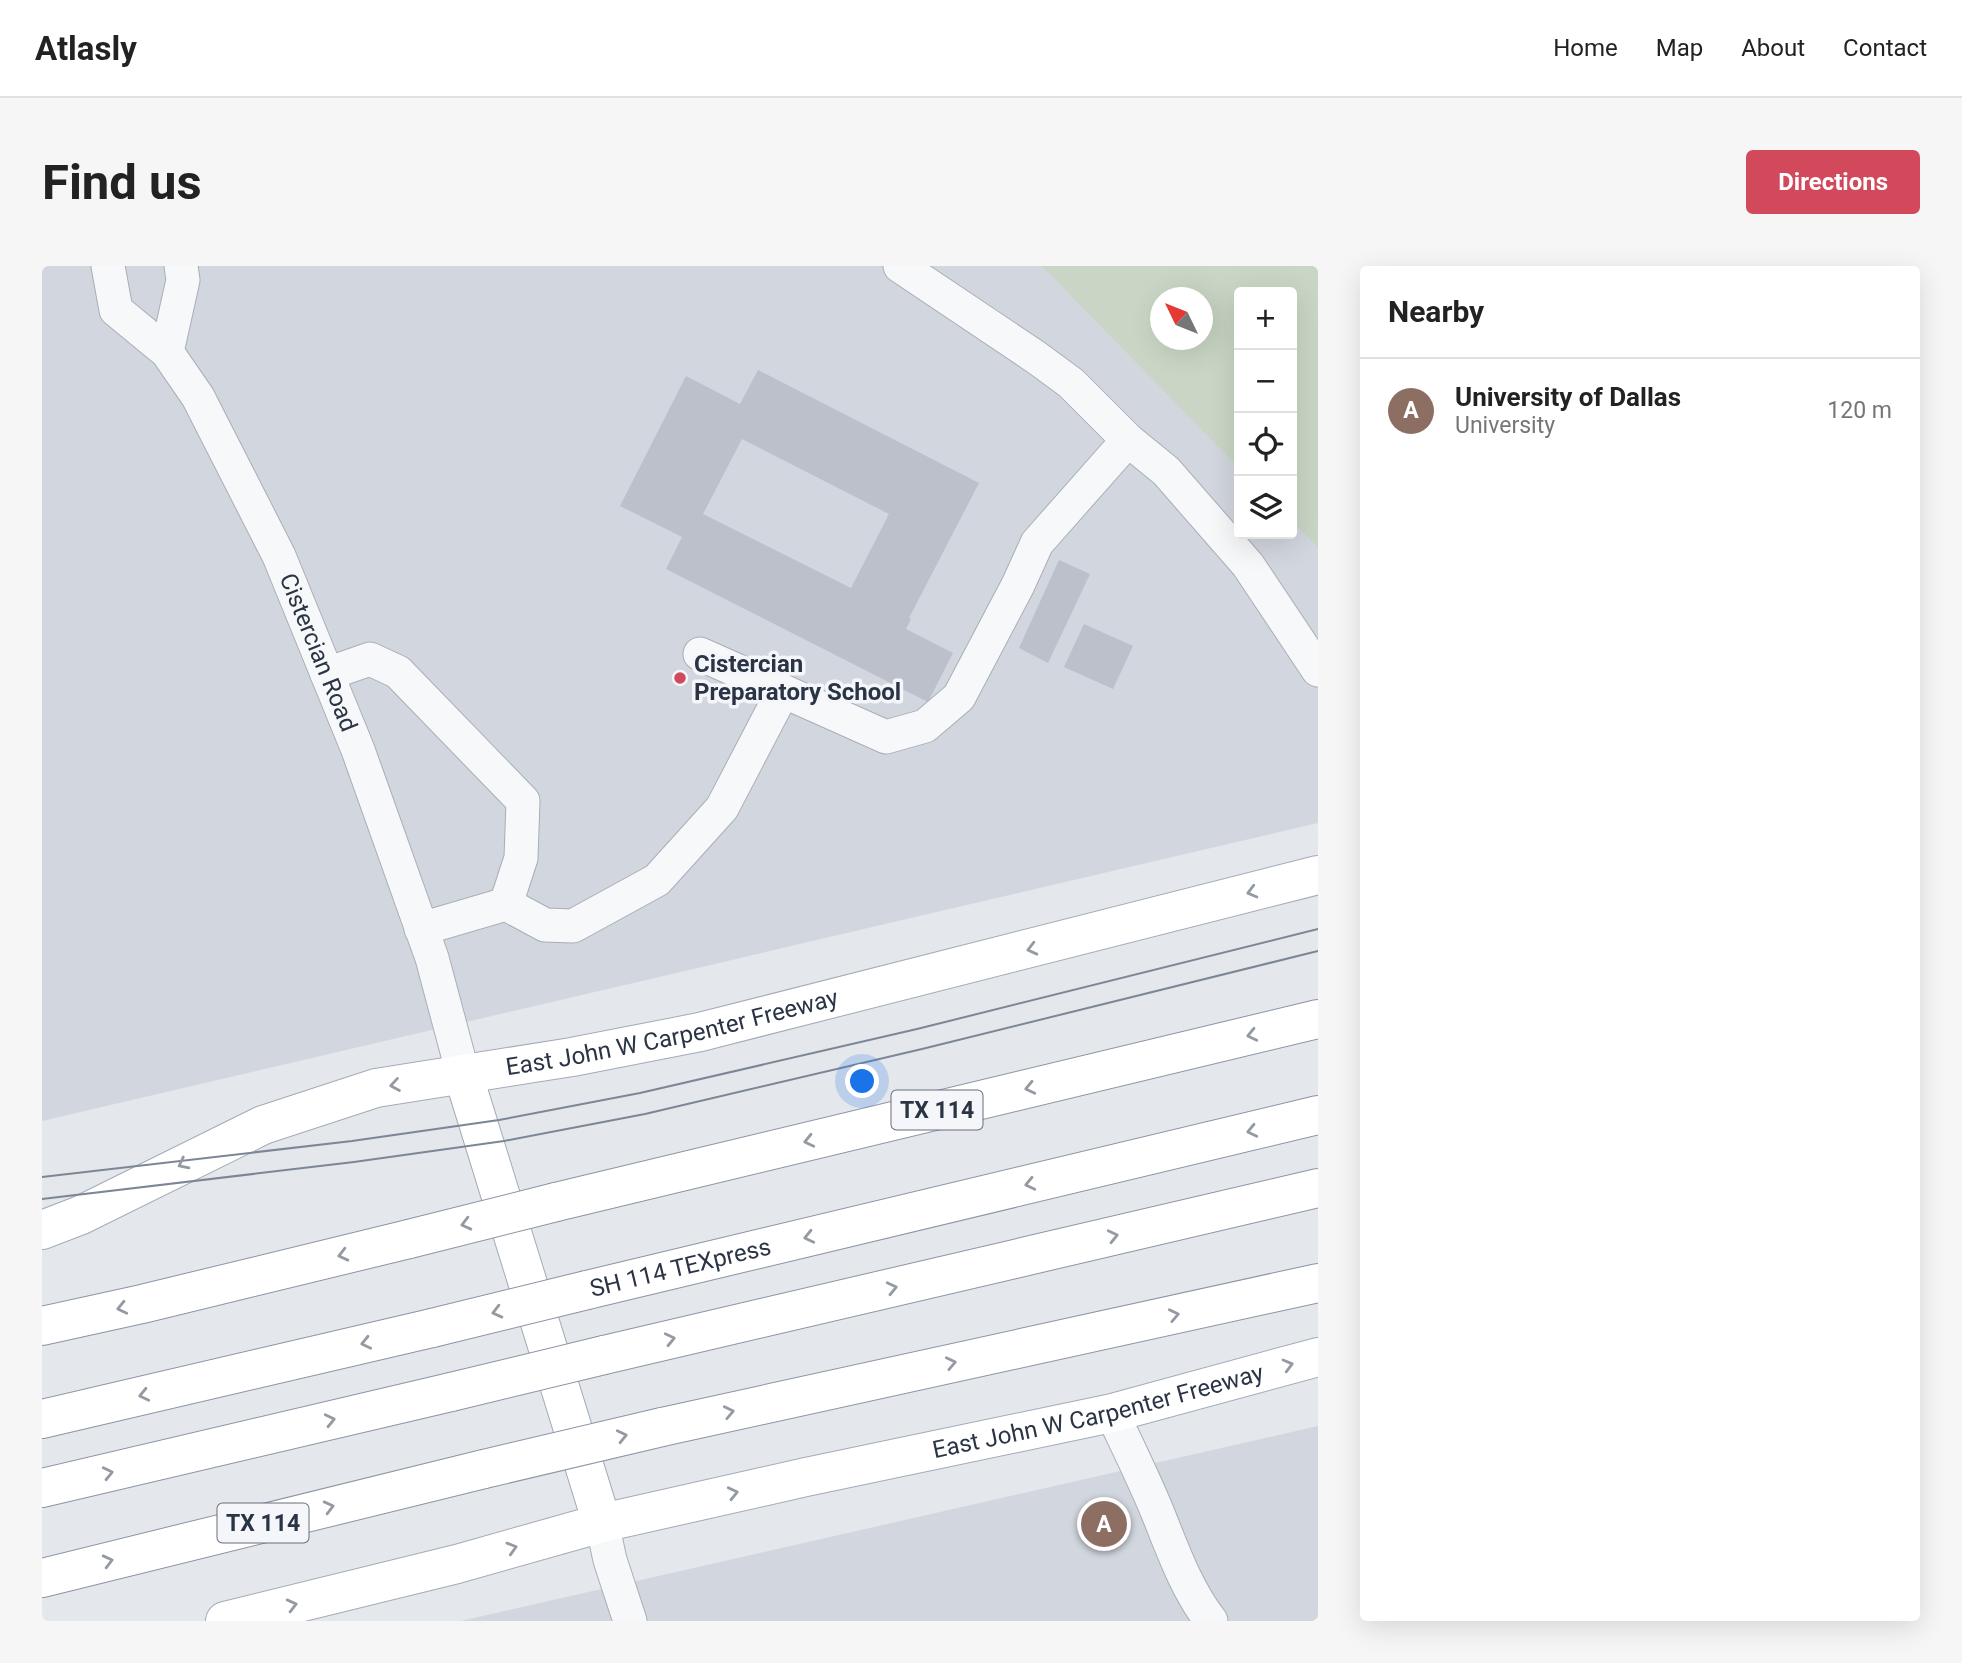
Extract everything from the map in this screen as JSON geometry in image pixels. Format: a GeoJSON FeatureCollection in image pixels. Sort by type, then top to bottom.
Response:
{"type":"FeatureCollection","features":[{"type":"Feature","properties":{"kind":"main road","name":"East John W Carpenter Freeway"},"geometry":{"type":"LineString","coordinates":[[42,1230],[81,1215],[263,1125],[376,1088],[572,1057],[699,1032],[1318,875]]}},
{"type":"Feature","properties":{"kind":"main road","name":"TX 114"},"geometry":{"type":"LineString","coordinates":[[42,1326],[1318,1019]]}},
{"type":"Feature","properties":{"kind":"main road"},"geometry":{"type":"LineString","coordinates":[[463,1074],[602,1523]]}},
{"type":"Feature","properties":{"kind":"main road","name":"SH 114 TEXpress"},"geometry":{"type":"LineString","coordinates":[[42,1419],[1318,1115]]}},
{"type":"Feature","properties":{"kind":"main road"},"geometry":{"type":"LineString","coordinates":[[42,1488],[1318,1188]]}},
{"type":"Feature","properties":{"kind":"main road","name":"TX 114"},"geometry":{"type":"LineString","coordinates":[[42,1577],[662,1427],[1318,1283]]}},
{"type":"Feature","properties":{"kind":"main road","name":"East John W Carpenter Freeway"},"geometry":{"type":"LineString","coordinates":[[225,1621],[457,1563],[602,1523],[1112,1413],[1318,1357]]}},
{"type":"Feature","properties":{"kind":"street","name":"Cistercian Road"},"geometry":{"type":"LineString","coordinates":[[108,266],[116,310],[167,352],[198,397],[279,556],[358,750],[432,958],[463,1074]]}},
{"type":"Feature","properties":{"kind":"street"},"geometry":{"type":"LineString","coordinates":[[167,352],[183,280],[181,266]]}},
{"type":"Feature","properties":{"kind":"street"},"geometry":{"type":"LineString","coordinates":[[900,266],[1071,383],[1128,440],[1166,471],[1248,565],[1318,670]]}},
{"type":"Feature","properties":{"kind":"street"},"geometry":{"type":"LineString","coordinates":[[700,654],[886,737],[925,726],[959,697],[1037,543],[1128,440]]}},
{"type":"Feature","properties":{"kind":"street"},"geometry":{"type":"LineString","coordinates":[[327,674],[370,659],[398,672],[523,802],[521,858],[506,904]]}},
{"type":"Feature","properties":{"kind":"street"},"geometry":{"type":"LineString","coordinates":[[421,929],[506,904],[545,925],[573,926],[657,880],[722,808],[783,691]]}},
{"type":"Feature","properties":{"kind":"street"},"geometry":{"type":"LineString","coordinates":[[1112,1413],[1180,1566],[1199,1605],[1211,1621]]}},
{"type":"Feature","properties":{"kind":"street"},"geometry":{"type":"LineString","coordinates":[[602,1523],[610,1560],[630,1621]]}},
{"type":"Feature","properties":{"kind":"shaded area","name":"Cistercian Preparatory School"},"geometry":{"type":"Polygon","coordinates":[[[42,266],[1318,266],[1318,823],[42,1121],[42,266]]]}},
{"type":"Feature","properties":{"kind":"shaded area"},"geometry":{"type":"Polygon","coordinates":[[[1318,1426],[1318,1621],[461,1621],[1318,1426]]]}},
{"type":"Feature","properties":{"kind":"green space"},"geometry":{"type":"Polygon","coordinates":[[[1042,266],[1318,266],[1318,548],[1297,526],[1297,287],[1234,287],[1234,463],[1042,266]]]}},
{"type":"Feature","properties":{"kind":"building"},"geometry":{"type":"Polygon","coordinates":[[[758,370],[979,483],[909,618],[911,619],[906,629],[953,653],[928,702],[666,569],[682,537],[620,506],[686,376],[740,404],[758,370]],[[742,439],[703,514],[851,588],[889,514],[742,439]]]}},
{"type":"Feature","properties":{"kind":"building"},"geometry":{"type":"Polygon","coordinates":[[[1059,560],[1090,574],[1048,663],[1019,648],[1059,560]]]}},
{"type":"Feature","properties":{"kind":"building"},"geometry":{"type":"Polygon","coordinates":[[[1084,624],[1133,646],[1113,689],[1064,667],[1084,624]]]}},
{"type":"Feature","properties":{"kind":"tram line"},"geometry":{"type":"LineString","coordinates":[[42,1177],[352,1141],[499,1120],[640,1093],[917,1029],[1318,929]]}},
{"type":"Feature","properties":{"kind":"tram line"},"geometry":{"type":"LineString","coordinates":[[42,1199],[354,1162],[504,1141],[645,1114],[1318,951]]}},
{"type":"Feature","properties":{"kind":"place","name":"Cistercian Preparatory School"},"geometry":{"type":"Point","coordinates":[680,678]}},
{"type":"Feature","properties":{"kind":"place","name":"University of Dallas"},"geometry":{"type":"Point","coordinates":[1104,1524]}}]}
